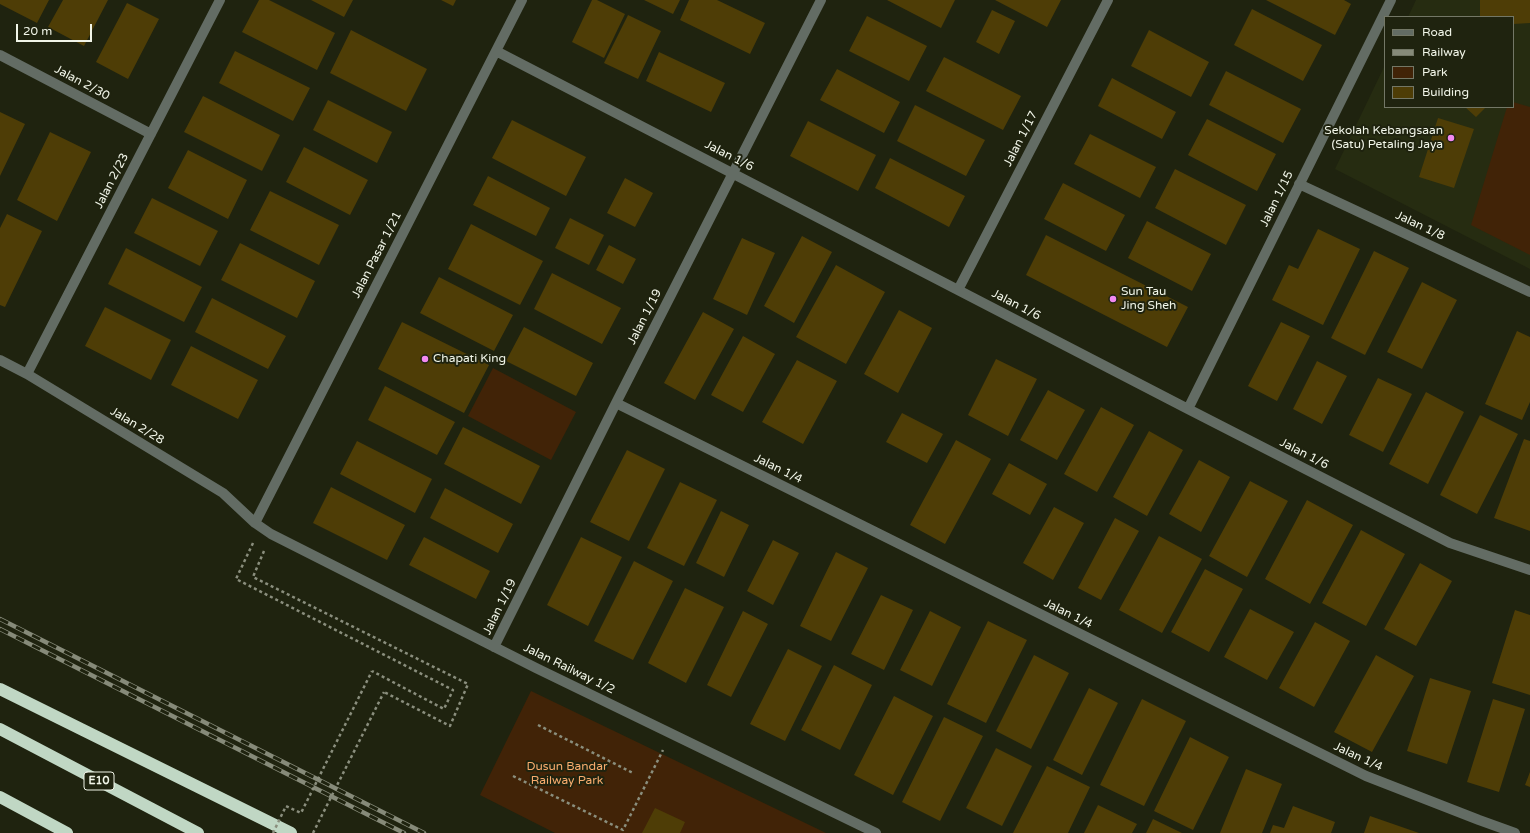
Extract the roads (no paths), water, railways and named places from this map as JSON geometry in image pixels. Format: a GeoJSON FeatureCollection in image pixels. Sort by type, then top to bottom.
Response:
{"type":"FeatureCollection","features":[{"type":"Feature","properties":{"kind":"highway"},"geometry":{"type":"LineString","coordinates":[[0,689],[292,833]]}},
{"type":"Feature","properties":{"kind":"highway","name":"E10"},"geometry":{"type":"LineString","coordinates":[[0,729],[198,833]]}},
{"type":"Feature","properties":{"kind":"highway"},"geometry":{"type":"LineString","coordinates":[[0,797],[67,833]]}},
{"type":"Feature","properties":{"kind":"street","name":"Jalan 2/23"},"geometry":{"type":"LineString","coordinates":[[28,374],[220,0]]}},
{"type":"Feature","properties":{"kind":"street","name":"Jalan Pasar 1/21"},"geometry":{"type":"LineString","coordinates":[[258,524],[522,0]]}},
{"type":"Feature","properties":{"kind":"street","name":"Jalan 1/19"},"geometry":{"type":"LineString","coordinates":[[494,647],[821,0]]}},
{"type":"Feature","properties":{"kind":"street","name":"Jalan 1/17"},"geometry":{"type":"LineString","coordinates":[[958,290],[1108,0]]}},
{"type":"Feature","properties":{"kind":"street","name":"Jalan 1/15"},"geometry":{"type":"LineString","coordinates":[[1188,409],[1391,0]]}},
{"type":"Feature","properties":{"kind":"street","name":"Jalan 1/6"},"geometry":{"type":"LineString","coordinates":[[496,51],[1450,543],[1530,570]]}},
{"type":"Feature","properties":{"kind":"street","name":"Jalan 2/30"},"geometry":{"type":"LineString","coordinates":[[0,55],[151,134]]}},
{"type":"Feature","properties":{"kind":"street","name":"Jalan 1/8"},"geometry":{"type":"LineString","coordinates":[[1299,184],[1530,292]]}},
{"type":"Feature","properties":{"kind":"street","name":"Jalan 2/28"},"geometry":{"type":"LineString","coordinates":[[0,360],[28,374],[223,493],[258,524]]}},
{"type":"Feature","properties":{"kind":"street","name":"Jalan 1/4"},"geometry":{"type":"LineString","coordinates":[[616,403],[1366,776],[1515,833]]}},
{"type":"Feature","properties":{"kind":"street","name":"Jalan Railway 1/2"},"geometry":{"type":"LineString","coordinates":[[258,524],[272,534],[494,647],[876,833]]}},
{"type":"Feature","properties":{"kind":"railway"},"geometry":{"type":"LineString","coordinates":[[0,619],[424,833]]}},
{"type":"Feature","properties":{"kind":"railway"},"geometry":{"type":"LineString","coordinates":[[0,629],[404,833]]}},
{"type":"Feature","properties":{"kind":"place","name":"Sekolah Kebangsaan (Satu) Petaling Jaya"},"geometry":{"type":"Point","coordinates":[1451,138]}},
{"type":"Feature","properties":{"kind":"place","name":"Sun Tau Jing Sheh"},"geometry":{"type":"Point","coordinates":[1113,299]}},
{"type":"Feature","properties":{"kind":"place","name":"Chapati King"},"geometry":{"type":"Point","coordinates":[425,359]}},
{"type":"Feature","properties":{"kind":"park label","name":"Dusun Bandar Railway Park"},"geometry":{"type":"Point","coordinates":[567,774]}}]}
